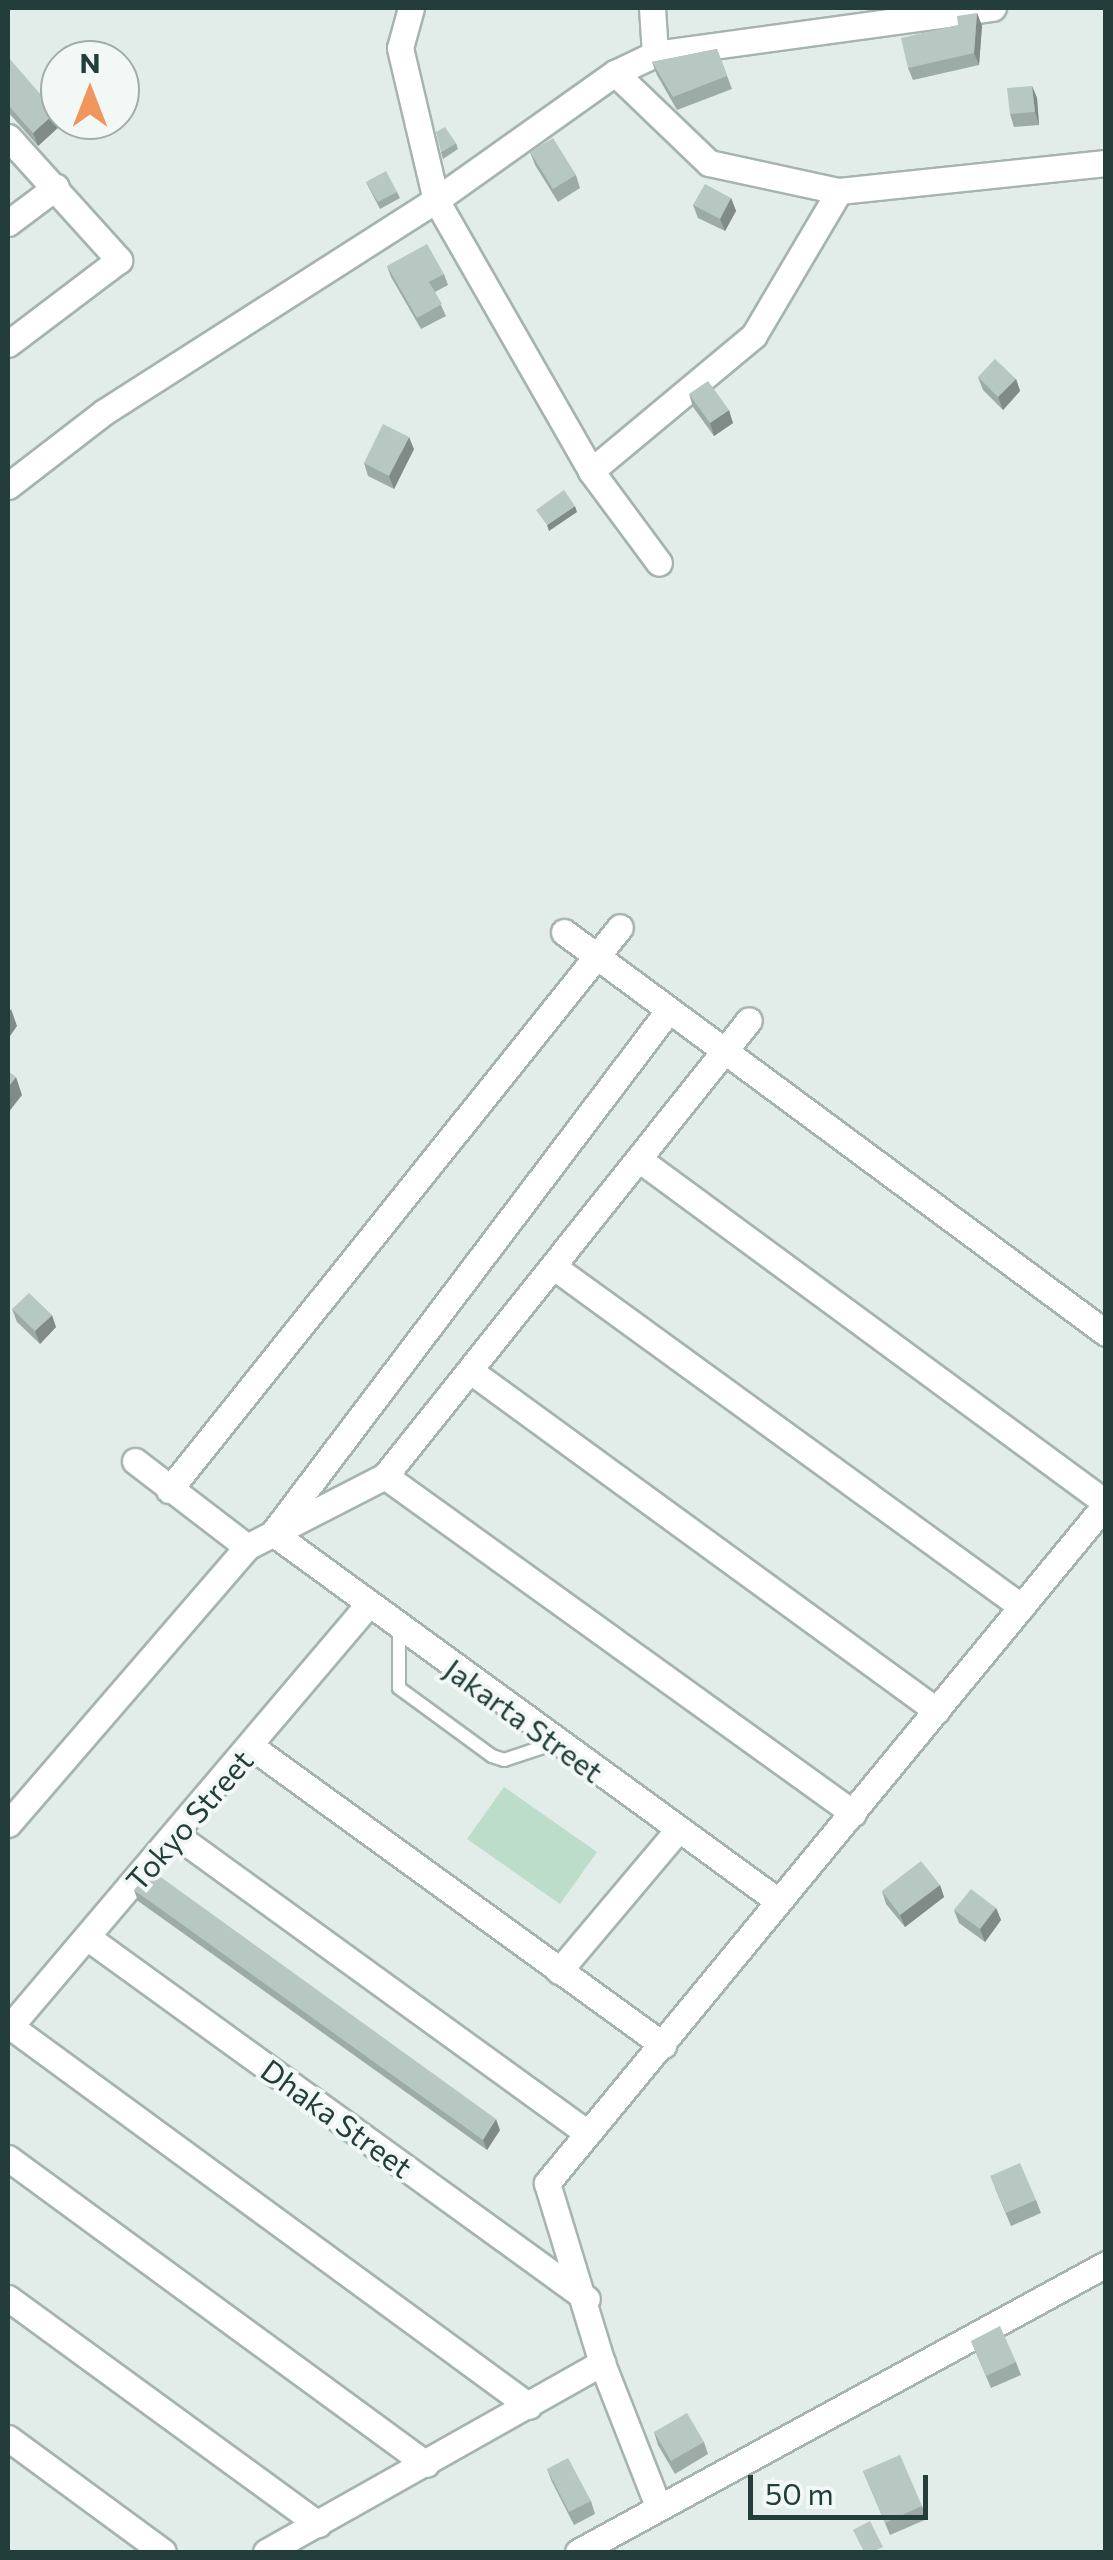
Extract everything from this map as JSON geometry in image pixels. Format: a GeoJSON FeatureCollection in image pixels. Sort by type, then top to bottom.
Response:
{"type":"FeatureCollection","features":[{"type":"Feature","properties":{"kind":"street"},"geometry":{"type":"LineString","coordinates":[[411,8],[400,48],[436,200],[591,471],[660,563]]}},
{"type":"Feature","properties":{"kind":"street"},"geometry":{"type":"LineString","coordinates":[[652,8],[655,54]]}},
{"type":"Feature","properties":{"kind":"street"},"geometry":{"type":"LineString","coordinates":[[8,486],[104,412],[436,200],[615,73],[655,54],[993,8]]}},
{"type":"Feature","properties":{"kind":"street"},"geometry":{"type":"LineString","coordinates":[[615,73],[709,163],[839,190],[1106,164]]}},
{"type":"Feature","properties":{"kind":"street"},"geometry":{"type":"LineString","coordinates":[[8,137],[119,260],[8,344]]}},
{"type":"Feature","properties":{"kind":"street"},"geometry":{"type":"LineString","coordinates":[[8,224],[56,187]]}},
{"type":"Feature","properties":{"kind":"street"},"geometry":{"type":"LineString","coordinates":[[591,471],[754,335],[839,190]]}},
{"type":"Feature","properties":{"kind":"street"},"geometry":{"type":"LineString","coordinates":[[169,1490],[620,927]]}},
{"type":"Feature","properties":{"kind":"street"},"geometry":{"type":"LineString","coordinates":[[564,932],[724,1055],[1106,1333]]}},
{"type":"Feature","properties":{"kind":"street"},"geometry":{"type":"LineString","coordinates":[[274,1534],[668,1011]]}},
{"type":"Feature","properties":{"kind":"street"},"geometry":{"type":"LineString","coordinates":[[8,1824],[247,1547],[386,1476],[750,1020]]}},
{"type":"Feature","properties":{"kind":"street"},"geometry":{"type":"LineString","coordinates":[[640,1160],[1106,1503],[547,2183],[587,2299],[602,2363],[658,2506]]}},
{"type":"Feature","properties":{"kind":"street"},"geometry":{"type":"LineString","coordinates":[[554,1267],[1022,1607]]}},
{"type":"Feature","properties":{"kind":"street"},"geometry":{"type":"LineString","coordinates":[[472,1372],[938,1711]]}},
{"type":"Feature","properties":{"kind":"street"},"geometry":{"type":"LineString","coordinates":[[135,1461],[247,1547]]}},
{"type":"Feature","properties":{"kind":"street"},"geometry":{"type":"LineString","coordinates":[[386,1476],[853,1813]]}},
{"type":"Feature","properties":{"kind":"street","name":"Jakarta Street"},"geometry":{"type":"LineString","coordinates":[[274,1534],[366,1607],[778,1901]]}},
{"type":"Feature","properties":{"kind":"street","name":"Tokyo Street"},"geometry":{"type":"LineString","coordinates":[[9,2028],[176,1836],[366,1607]]}},
{"type":"Feature","properties":{"kind":"street"},"geometry":{"type":"LineString","coordinates":[[252,1746],[662,2044]]}},
{"type":"Feature","properties":{"kind":"street"},"geometry":{"type":"LineString","coordinates":[[560,1971],[677,1831]]}},
{"type":"Feature","properties":{"kind":"street"},"geometry":{"type":"LineString","coordinates":[[176,1836],[586,2132]]}},
{"type":"Feature","properties":{"kind":"street","name":"Dhaka Street"},"geometry":{"type":"LineString","coordinates":[[87,1936],[587,2299]]}},
{"type":"Feature","properties":{"kind":"street"},"geometry":{"type":"LineString","coordinates":[[9,2028],[528,2406]]}},
{"type":"Feature","properties":{"kind":"street"},"geometry":{"type":"LineString","coordinates":[[8,2158],[426,2464]]}},
{"type":"Feature","properties":{"kind":"street"},"geometry":{"type":"LineString","coordinates":[[578,2552],[1106,2264]]}},
{"type":"Feature","properties":{"kind":"street"},"geometry":{"type":"LineString","coordinates":[[8,2298],[318,2524]]}},
{"type":"Feature","properties":{"kind":"street"},"geometry":{"type":"LineString","coordinates":[[266,2552],[602,2363]]}},
{"type":"Feature","properties":{"kind":"street"},"geometry":{"type":"LineString","coordinates":[[8,2438],[163,2552]]}},
{"type":"Feature","properties":{"kind":"lane"},"geometry":{"type":"LineString","coordinates":[[399,1631],[399,1688],[492,1756],[504,1760],[555,1743]]}},
{"type":"Feature","properties":{"kind":"green space"},"geometry":{"type":"Polygon","coordinates":[[[504,1787],[597,1852],[560,1904],[467,1839],[504,1787]]]}},
{"type":"Feature","properties":{"kind":"building"},"geometry":{"type":"Polygon","coordinates":[[[977,13],[974,53],[908,68],[901,38],[958,25],[957,16],[977,13]]]}},
{"type":"Feature","properties":{"kind":"building"},"geometry":{"type":"Polygon","coordinates":[[[717,49],[727,76],[673,97],[652,62],[717,49]]]}},
{"type":"Feature","properties":{"kind":"building"},"geometry":{"type":"Polygon","coordinates":[[[8,57],[40,94],[40,127],[33,133],[8,105],[8,57]]]}},
{"type":"Feature","properties":{"kind":"building"},"geometry":{"type":"Polygon","coordinates":[[[1032,86],[1035,112],[1010,114],[1007,88],[1032,86]]]}},
{"type":"Feature","properties":{"kind":"building"},"geometry":{"type":"Polygon","coordinates":[[[445,127],[456,143],[441,152],[436,132],[445,127]]]}},
{"type":"Feature","properties":{"kind":"building"},"geometry":{"type":"Polygon","coordinates":[[[553,138],[576,175],[553,189],[530,152],[553,138]]]}},
{"type":"Feature","properties":{"kind":"building"},"geometry":{"type":"Polygon","coordinates":[[[386,171],[397,192],[378,202],[366,182],[386,171]]]}},
{"type":"Feature","properties":{"kind":"building"},"geometry":{"type":"Polygon","coordinates":[[[705,184],[731,198],[720,219],[693,205],[705,184]]]}},
{"type":"Feature","properties":{"kind":"building"},"geometry":{"type":"Polygon","coordinates":[[[427,244],[444,274],[429,282],[442,304],[417,318],[387,266],[427,244]]]}},
{"type":"Feature","properties":{"kind":"building"},"geometry":{"type":"Polygon","coordinates":[[[995,359],[1016,379],[998,397],[978,377],[995,359]]]}},
{"type":"Feature","properties":{"kind":"building"},"geometry":{"type":"Polygon","coordinates":[[[708,381],[729,410],[710,423],[689,394],[708,381]]]}},
{"type":"Feature","properties":{"kind":"building"},"geometry":{"type":"Polygon","coordinates":[[[383,424],[409,437],[389,476],[364,463],[383,424]]]}},
{"type":"Feature","properties":{"kind":"building"},"geometry":{"type":"Polygon","coordinates":[[[564,490],[575,506],[547,525],[536,510],[564,490]]]}},
{"type":"Feature","properties":{"kind":"building"},"geometry":{"type":"Polygon","coordinates":[[[8,1071],[16,1077],[8,1087],[8,1071]]]}},
{"type":"Feature","properties":{"kind":"building"},"geometry":{"type":"Polygon","coordinates":[[[29,1293],[52,1315],[35,1331],[12,1309],[29,1293]]]}},
{"type":"Feature","properties":{"kind":"building"},"geometry":{"type":"Polygon","coordinates":[[[921,1861],[940,1885],[900,1915],[882,1891],[921,1861]]]}},
{"type":"Feature","properties":{"kind":"building"},"geometry":{"type":"Polygon","coordinates":[[[151,1870],[496,2119],[483,2140],[134,1890],[151,1870]]]}},
{"type":"Feature","properties":{"kind":"building"},"geometry":{"type":"Polygon","coordinates":[[[971,1889],[996,1908],[980,1929],[954,1910],[971,1889]]]}},
{"type":"Feature","properties":{"kind":"building"},"geometry":{"type":"Polygon","coordinates":[[[1020,2163],[1036,2200],[1006,2213],[990,2176],[1020,2163]]]}},
{"type":"Feature","properties":{"kind":"building"},"geometry":{"type":"Polygon","coordinates":[[[1000,2326],[1016,2362],[986,2376],[971,2341],[1000,2326]]]}},
{"type":"Feature","properties":{"kind":"building"},"geometry":{"type":"Polygon","coordinates":[[[687,2413],[704,2442],[671,2461],[654,2432],[687,2413]]]}},
{"type":"Feature","properties":{"kind":"building"},"geometry":{"type":"Polygon","coordinates":[[[900,2455],[922,2506],[885,2523],[863,2471],[900,2455]]]}},
{"type":"Feature","properties":{"kind":"building"},"geometry":{"type":"Polygon","coordinates":[[[568,2458],[591,2501],[569,2512],[547,2469],[568,2458]]]}},
{"type":"Feature","properties":{"kind":"building"},"geometry":{"type":"Polygon","coordinates":[[[870,2521],[883,2547],[864,2552],[853,2530],[870,2521]]]}}]}
